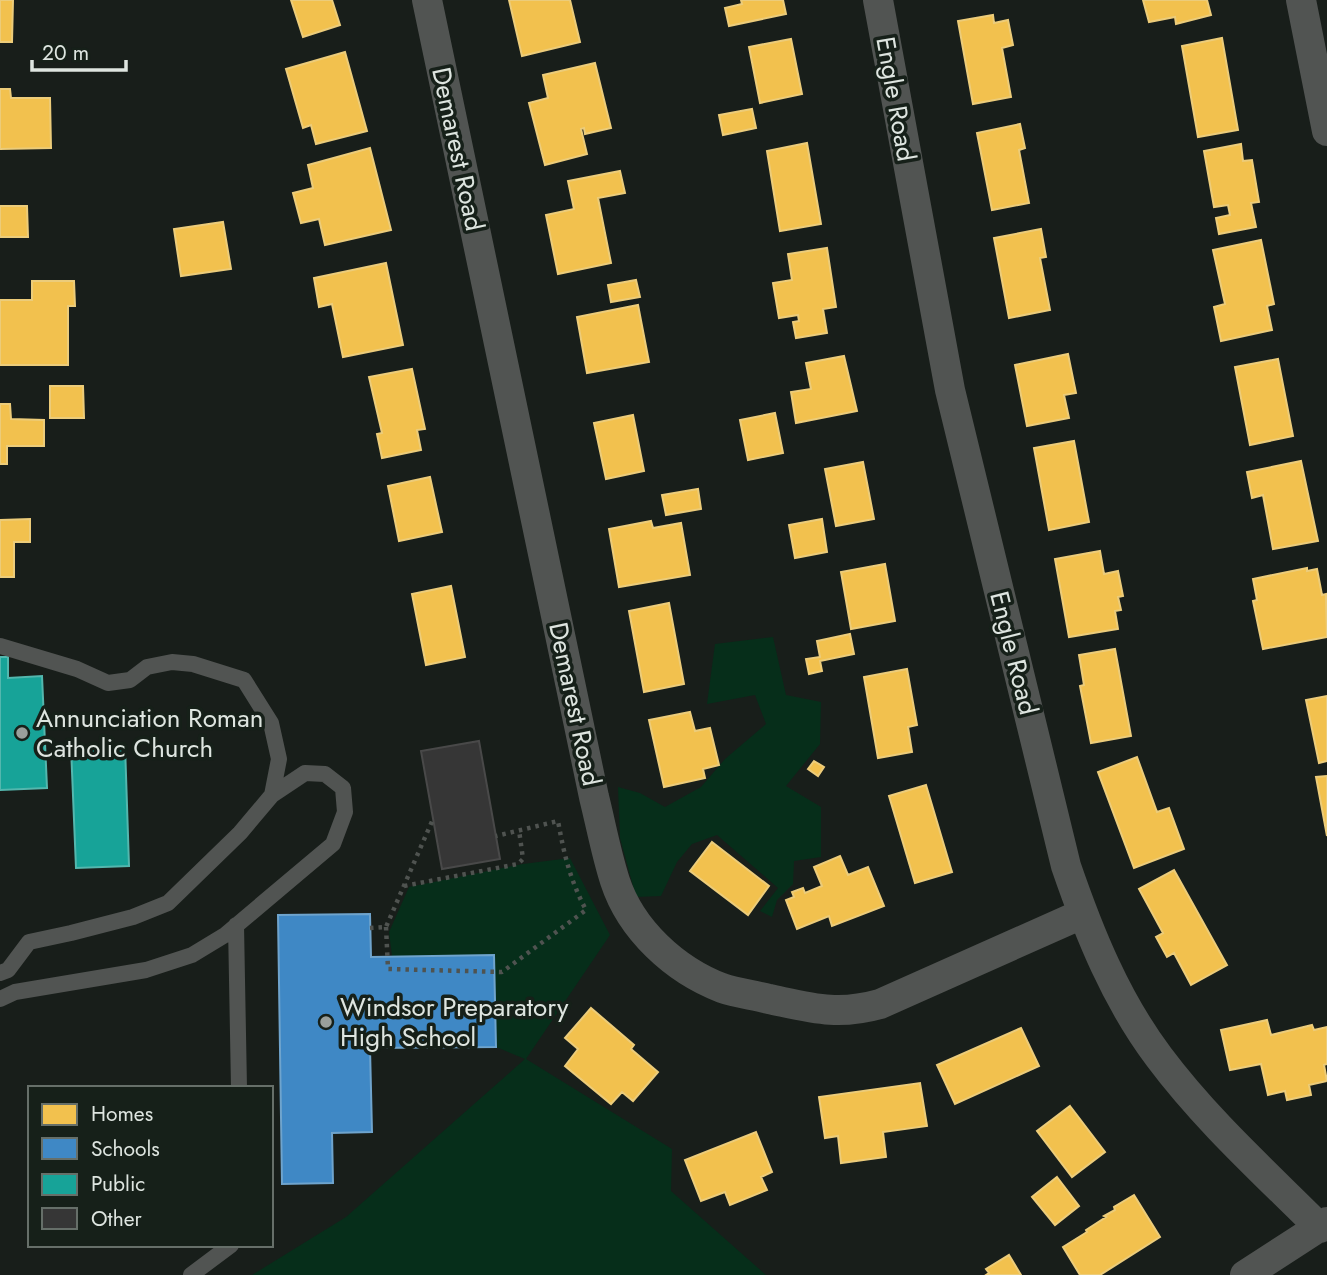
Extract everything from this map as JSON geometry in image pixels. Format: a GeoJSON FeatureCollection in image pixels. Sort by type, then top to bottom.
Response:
{"type":"FeatureCollection","features":[{"type":"Feature","properties":{"kind":"street","name":"Demarest Road"},"geometry":{"type":"LineString","coordinates":[[427,0],[594,797],[616,883],[634,919],[658,947],[687,971],[723,989],[824,1011],[856,1011],[880,1004],[1082,914]]}},
{"type":"Feature","properties":{"kind":"street","name":"Engle Road"},"geometry":{"type":"LineString","coordinates":[[878,0],[950,390],[1066,866],[1082,914],[1124,1003],[1158,1056],[1198,1105],[1324,1225]]}},
{"type":"Feature","properties":{"kind":"street"},"geometry":{"type":"LineString","coordinates":[[1301,0],[1327,131]]}},
{"type":"Feature","properties":{"kind":"street"},"geometry":{"type":"LineString","coordinates":[[1245,1275],[1324,1225]]}},
{"type":"Feature","properties":{"kind":"lane"},"geometry":{"type":"LineString","coordinates":[[0,646],[77,669],[108,683],[130,680],[147,667],[172,662],[193,664],[244,680],[271,723],[279,759],[272,796]]}},
{"type":"Feature","properties":{"kind":"lane"},"geometry":{"type":"LineString","coordinates":[[0,973],[8,970],[29,942],[133,917],[168,903],[240,833],[272,796],[305,773],[324,774],[344,788],[345,812],[333,844],[236,925],[192,955],[146,970],[15,992],[0,999]]}},
{"type":"Feature","properties":{"kind":"lane"},"geometry":{"type":"LineString","coordinates":[[236,925],[239,1086]]}},
{"type":"Feature","properties":{"kind":"lane"},"geometry":{"type":"LineString","coordinates":[[191,1275],[228,1247]]}},
{"type":"Feature","properties":{"kind":"path"},"geometry":{"type":"LineString","coordinates":[[433,819],[386,928],[388,969],[502,971],[586,910],[570,877],[558,821],[496,836]]}},
{"type":"Feature","properties":{"kind":"path"},"geometry":{"type":"LineString","coordinates":[[404,886],[518,864],[523,859],[519,830]]}},
{"type":"Feature","properties":{"kind":"path"},"geometry":{"type":"LineString","coordinates":[[370,928],[386,928]]}},
{"type":"Feature","properties":{"kind":"green space"},"geometry":{"type":"Polygon","coordinates":[[[773,637],[786,695],[821,702],[820,744],[786,786],[821,807],[821,857],[794,861],[793,884],[777,900],[772,917],[760,911],[778,888],[717,835],[692,844],[677,862],[661,896],[636,897],[620,838],[618,787],[640,793],[665,807],[701,787],[725,759],[766,724],[755,695],[707,704],[715,644],[773,637]]]}},
{"type":"Feature","properties":{"kind":"green space"},"geometry":{"type":"Polygon","coordinates":[[[570,858],[610,935],[526,1059],[672,1149],[671,1191],[766,1275],[252,1275],[346,1217],[525,1059],[496,1047],[494,956],[392,956],[389,932],[409,887],[523,864],[570,858]]]}},
{"type":"Feature","properties":{"kind":"building: Homes"},"geometry":{"type":"Polygon","coordinates":[[[0,0],[13,0],[12,42],[0,42],[0,0]]]}},
{"type":"Feature","properties":{"kind":"building: Homes"},"geometry":{"type":"Polygon","coordinates":[[[291,0],[332,0],[340,25],[303,37],[291,0]]]}},
{"type":"Feature","properties":{"kind":"building: Homes"},"geometry":{"type":"Polygon","coordinates":[[[509,0],[570,0],[580,42],[522,56],[509,0]]]}},
{"type":"Feature","properties":{"kind":"building: Homes"},"geometry":{"type":"Polygon","coordinates":[[[741,0],[783,0],[786,14],[729,26],[725,8],[742,4],[741,0]]]}},
{"type":"Feature","properties":{"kind":"building: Homes"},"geometry":{"type":"Polygon","coordinates":[[[1143,0],[1207,0],[1211,15],[1176,24],[1175,17],[1149,22],[1143,0]]]}},
{"type":"Feature","properties":{"kind":"building: Homes"},"geometry":{"type":"Polygon","coordinates":[[[993,15],[994,23],[1008,20],[1013,45],[1002,48],[1011,97],[973,104],[958,21],[993,15]]]}},
{"type":"Feature","properties":{"kind":"building: Homes"},"geometry":{"type":"Polygon","coordinates":[[[1222,38],[1238,130],[1198,137],[1182,46],[1222,38]]]}},
{"type":"Feature","properties":{"kind":"building: Homes"},"geometry":{"type":"Polygon","coordinates":[[[791,39],[802,94],[760,103],[749,47],[791,39]]]}},
{"type":"Feature","properties":{"kind":"building: Homes"},"geometry":{"type":"Polygon","coordinates":[[[345,52],[367,131],[316,144],[311,125],[303,128],[286,69],[345,52]]]}},
{"type":"Feature","properties":{"kind":"building: Homes"},"geometry":{"type":"Polygon","coordinates":[[[595,63],[611,128],[585,134],[584,128],[581,129],[587,154],[545,165],[529,103],[548,98],[543,75],[595,63]]]}},
{"type":"Feature","properties":{"kind":"building: Homes"},"geometry":{"type":"Polygon","coordinates":[[[0,89],[10,89],[11,98],[50,98],[51,148],[0,149],[0,89]]]}},
{"type":"Feature","properties":{"kind":"building: Homes"},"geometry":{"type":"Polygon","coordinates":[[[752,109],[756,128],[723,135],[719,115],[752,109]]]}},
{"type":"Feature","properties":{"kind":"building: Homes"},"geometry":{"type":"Polygon","coordinates":[[[1020,124],[1025,148],[1019,150],[1029,203],[992,210],[977,133],[1020,124]]]}},
{"type":"Feature","properties":{"kind":"building: Homes"},"geometry":{"type":"Polygon","coordinates":[[[807,143],[821,224],[780,231],[767,151],[807,143]]]}},
{"type":"Feature","properties":{"kind":"building: Homes"},"geometry":{"type":"Polygon","coordinates":[[[1241,144],[1243,161],[1252,160],[1259,202],[1251,203],[1256,227],[1219,234],[1216,218],[1230,215],[1228,205],[1214,207],[1204,151],[1241,144]]]}},
{"type":"Feature","properties":{"kind":"building: Homes"},"geometry":{"type":"Polygon","coordinates":[[[370,148],[391,230],[325,245],[319,219],[301,223],[293,193],[313,188],[308,165],[370,148]]]}},
{"type":"Feature","properties":{"kind":"building: Homes"},"geometry":{"type":"Polygon","coordinates":[[[620,171],[625,193],[598,198],[611,263],[558,274],[546,215],[574,209],[568,181],[620,171]]]}},
{"type":"Feature","properties":{"kind":"building: Homes"},"geometry":{"type":"Polygon","coordinates":[[[0,206],[27,206],[28,237],[0,237],[0,206]]]}},
{"type":"Feature","properties":{"kind":"building: Homes"},"geometry":{"type":"Polygon","coordinates":[[[223,222],[231,269],[181,276],[174,229],[223,222]]]}},
{"type":"Feature","properties":{"kind":"building: Homes"},"geometry":{"type":"Polygon","coordinates":[[[1041,229],[1046,257],[1040,258],[1050,310],[1009,318],[994,238],[1041,229]]]}},
{"type":"Feature","properties":{"kind":"building: Homes"},"geometry":{"type":"Polygon","coordinates":[[[1261,240],[1274,304],[1267,306],[1272,330],[1221,341],[1214,307],[1225,304],[1213,250],[1261,240]]]}},
{"type":"Feature","properties":{"kind":"building: Homes"},"geometry":{"type":"Polygon","coordinates":[[[827,248],[836,307],[823,309],[827,333],[796,338],[793,322],[799,321],[798,315],[779,318],[773,283],[792,280],[788,254],[827,248]]]}},
{"type":"Feature","properties":{"kind":"building: Homes"},"geometry":{"type":"Polygon","coordinates":[[[386,263],[403,345],[343,357],[332,304],[319,307],[314,278],[386,263]]]}},
{"type":"Feature","properties":{"kind":"building: Homes"},"geometry":{"type":"Polygon","coordinates":[[[636,280],[640,297],[611,302],[608,285],[636,280]]]}},
{"type":"Feature","properties":{"kind":"building: Homes"},"geometry":{"type":"Polygon","coordinates":[[[32,281],[74,281],[75,306],[68,306],[68,365],[0,365],[0,300],[32,300],[32,281]]]}},
{"type":"Feature","properties":{"kind":"building: Homes"},"geometry":{"type":"Polygon","coordinates":[[[638,305],[649,362],[587,373],[577,317],[638,305]]]}},
{"type":"Feature","properties":{"kind":"building: Homes"},"geometry":{"type":"Polygon","coordinates":[[[1068,354],[1076,393],[1064,395],[1069,418],[1027,426],[1015,365],[1068,354]]]}},
{"type":"Feature","properties":{"kind":"building: Homes"},"geometry":{"type":"Polygon","coordinates":[[[844,356],[857,411],[796,423],[791,392],[811,389],[806,363],[844,356]]]}},
{"type":"Feature","properties":{"kind":"building: Homes"},"geometry":{"type":"Polygon","coordinates":[[[1278,359],[1293,436],[1250,445],[1235,367],[1278,359]]]}},
{"type":"Feature","properties":{"kind":"building: Homes"},"geometry":{"type":"Polygon","coordinates":[[[412,369],[425,429],[417,430],[421,450],[382,458],[377,434],[382,433],[369,377],[412,369]]]}},
{"type":"Feature","properties":{"kind":"building: Homes"},"geometry":{"type":"Polygon","coordinates":[[[50,386],[83,386],[84,418],[50,418],[50,386]]]}},
{"type":"Feature","properties":{"kind":"building: Homes"},"geometry":{"type":"Polygon","coordinates":[[[0,404],[10,404],[11,419],[44,420],[44,446],[7,446],[7,464],[0,464],[0,404]]]}},
{"type":"Feature","properties":{"kind":"building: Homes"},"geometry":{"type":"Polygon","coordinates":[[[775,413],[783,453],[748,460],[740,420],[775,413]]]}},
{"type":"Feature","properties":{"kind":"building: Homes"},"geometry":{"type":"Polygon","coordinates":[[[633,415],[644,471],[606,479],[594,423],[633,415]]]}},
{"type":"Feature","properties":{"kind":"building: Homes"},"geometry":{"type":"Polygon","coordinates":[[[1074,441],[1089,522],[1049,530],[1034,448],[1074,441]]]}},
{"type":"Feature","properties":{"kind":"building: Homes"},"geometry":{"type":"Polygon","coordinates":[[[1301,461],[1318,541],[1273,549],[1263,495],[1252,498],[1247,472],[1301,461]]]}},
{"type":"Feature","properties":{"kind":"building: Homes"},"geometry":{"type":"Polygon","coordinates":[[[863,462],[874,519],[836,526],[825,469],[863,462]]]}},
{"type":"Feature","properties":{"kind":"building: Homes"},"geometry":{"type":"Polygon","coordinates":[[[430,477],[442,532],[399,541],[388,486],[430,477]]]}},
{"type":"Feature","properties":{"kind":"building: Homes"},"geometry":{"type":"Polygon","coordinates":[[[698,489],[701,509],[666,515],[662,495],[698,489]]]}},
{"type":"Feature","properties":{"kind":"building: Homes"},"geometry":{"type":"Polygon","coordinates":[[[30,519],[30,542],[14,542],[14,577],[0,577],[0,520],[30,519]]]}},
{"type":"Feature","properties":{"kind":"building: Homes"},"geometry":{"type":"Polygon","coordinates":[[[822,519],[827,552],[795,558],[789,525],[822,519]]]}},
{"type":"Feature","properties":{"kind":"building: Homes"},"geometry":{"type":"Polygon","coordinates":[[[651,521],[653,528],[681,523],[690,575],[619,587],[609,529],[651,521]]]}},
{"type":"Feature","properties":{"kind":"building: Homes"},"geometry":{"type":"Polygon","coordinates":[[[1100,551],[1104,574],[1118,571],[1123,596],[1118,597],[1121,610],[1115,611],[1118,629],[1069,637],[1055,559],[1100,551]]]}},
{"type":"Feature","properties":{"kind":"building: Homes"},"geometry":{"type":"Polygon","coordinates":[[[885,564],[895,621],[851,629],[841,572],[885,564]]]}},
{"type":"Feature","properties":{"kind":"building: Homes"},"geometry":{"type":"Polygon","coordinates":[[[1307,568],[1307,571],[1317,569],[1322,595],[1326,594],[1327,637],[1263,649],[1253,601],[1257,600],[1253,579],[1307,568]]]}},
{"type":"Feature","properties":{"kind":"building: Homes"},"geometry":{"type":"Polygon","coordinates":[[[451,586],[465,657],[426,665],[412,594],[451,586]]]}},
{"type":"Feature","properties":{"kind":"building: Homes"},"geometry":{"type":"Polygon","coordinates":[[[669,603],[684,684],[644,692],[629,611],[669,603]]]}},
{"type":"Feature","properties":{"kind":"building: Homes"},"geometry":{"type":"Polygon","coordinates":[[[850,634],[854,654],[820,661],[822,671],[809,674],[806,659],[820,657],[817,641],[850,634]]]}},
{"type":"Feature","properties":{"kind":"building: Homes"},"geometry":{"type":"Polygon","coordinates":[[[1115,649],[1131,736],[1091,743],[1080,686],[1084,685],[1079,655],[1115,649]]]}},
{"type":"Feature","properties":{"kind":"building: Homes"},"geometry":{"type":"Polygon","coordinates":[[[907,669],[917,725],[908,727],[912,752],[878,758],[864,677],[907,669]]]}},
{"type":"Feature","properties":{"kind":"building: Homes"},"geometry":{"type":"Polygon","coordinates":[[[1327,696],[1327,761],[1319,763],[1306,700],[1327,696]]]}},
{"type":"Feature","properties":{"kind":"building: Homes"},"geometry":{"type":"Polygon","coordinates":[[[690,712],[695,731],[710,728],[719,765],[703,769],[705,778],[664,787],[649,720],[690,712]]]}},
{"type":"Feature","properties":{"kind":"building: Homes"},"geometry":{"type":"Polygon","coordinates":[[[1137,757],[1157,812],[1169,808],[1184,849],[1134,868],[1098,772],[1137,757]]]}},
{"type":"Feature","properties":{"kind":"building: Homes"},"geometry":{"type":"Polygon","coordinates":[[[814,761],[824,767],[818,776],[808,769],[814,761]]]}},
{"type":"Feature","properties":{"kind":"building: Homes"},"geometry":{"type":"Polygon","coordinates":[[[1327,776],[1327,836],[1316,777],[1327,776]]]}},
{"type":"Feature","properties":{"kind":"building: Homes"},"geometry":{"type":"Polygon","coordinates":[[[926,785],[952,872],[915,883],[889,796],[926,785]]]}},
{"type":"Feature","properties":{"kind":"building: Homes"},"geometry":{"type":"Polygon","coordinates":[[[712,842],[769,886],[748,915],[690,871],[712,842]]]}},
{"type":"Feature","properties":{"kind":"building: Homes"},"geometry":{"type":"Polygon","coordinates":[[[840,856],[848,875],[868,867],[884,906],[832,926],[829,916],[797,929],[786,900],[794,897],[792,892],[803,888],[805,893],[822,886],[814,867],[840,856]]]}},
{"type":"Feature","properties":{"kind":"building: Homes"},"geometry":{"type":"Polygon","coordinates":[[[1174,870],[1227,965],[1191,985],[1174,953],[1167,957],[1156,937],[1163,933],[1139,889],[1174,870]]]}},
{"type":"Feature","properties":{"kind":"building: Homes"},"geometry":{"type":"Polygon","coordinates":[[[591,1008],[634,1045],[631,1049],[658,1072],[633,1101],[622,1092],[611,1104],[565,1066],[578,1049],[565,1038],[591,1008]]]}},
{"type":"Feature","properties":{"kind":"building: Homes"},"geometry":{"type":"Polygon","coordinates":[[[1267,1020],[1271,1035],[1312,1025],[1314,1030],[1327,1027],[1327,1064],[1324,1065],[1327,1081],[1309,1085],[1311,1095],[1287,1100],[1285,1091],[1268,1095],[1261,1064],[1230,1070],[1221,1030],[1267,1020]]]}},
{"type":"Feature","properties":{"kind":"building: Homes"},"geometry":{"type":"Polygon","coordinates":[[[1021,1028],[1039,1066],[955,1104],[937,1065],[1021,1028]]]}},
{"type":"Feature","properties":{"kind":"building: Homes"},"geometry":{"type":"Polygon","coordinates":[[[920,1083],[927,1126],[883,1132],[886,1157],[841,1163],[838,1136],[825,1138],[819,1097],[920,1083]]]}},
{"type":"Feature","properties":{"kind":"building: Homes"},"geometry":{"type":"Polygon","coordinates":[[[1070,1106],[1105,1152],[1072,1177],[1037,1131],[1070,1106]]]}},
{"type":"Feature","properties":{"kind":"building: Homes"},"geometry":{"type":"Polygon","coordinates":[[[756,1132],[772,1172],[761,1177],[767,1190],[730,1205],[725,1192],[701,1201],[685,1160],[756,1132]]]}},
{"type":"Feature","properties":{"kind":"building: Homes"},"geometry":{"type":"Polygon","coordinates":[[[1057,1177],[1079,1206],[1055,1225],[1032,1197],[1057,1177]]]}},
{"type":"Feature","properties":{"kind":"building: Homes"},"geometry":{"type":"Polygon","coordinates":[[[1134,1195],[1160,1237],[1100,1275],[1080,1275],[1063,1247],[1087,1232],[1086,1230],[1115,1210],[1114,1207],[1134,1195]]]}},
{"type":"Feature","properties":{"kind":"building: Homes"},"geometry":{"type":"Polygon","coordinates":[[[1009,1255],[1021,1275],[986,1275],[989,1273],[986,1269],[1009,1255]]]}},
{"type":"Feature","properties":{"kind":"building: Schools"},"geometry":{"type":"Polygon","coordinates":[[[370,914],[371,957],[494,955],[496,1047],[370,1048],[372,1132],[332,1133],[333,1183],[282,1184],[278,915],[370,914]]]}},
{"type":"Feature","properties":{"kind":"building: Public","name":"Annunciation Roman Catholic Church"},"geometry":{"type":"Polygon","coordinates":[[[0,657],[8,657],[8,678],[42,676],[47,788],[0,790],[0,657]]]}},
{"type":"Feature","properties":{"kind":"building: Public","name":"Annunciation Roman Catholic Church"},"geometry":{"type":"Polygon","coordinates":[[[125,745],[129,866],[76,868],[71,747],[125,745]]]}},
{"type":"Feature","properties":{"kind":"building: Other"},"geometry":{"type":"Polygon","coordinates":[[[479,741],[500,859],[442,869],[421,751],[479,741]]]}},
{"type":"Feature","properties":{"kind":"place","name":"Annunciation Roman Catholic Church"},"geometry":{"type":"Point","coordinates":[22,733]}},
{"type":"Feature","properties":{"kind":"place","name":"Windsor Preparatory High School"},"geometry":{"type":"Point","coordinates":[326,1022]}}]}
